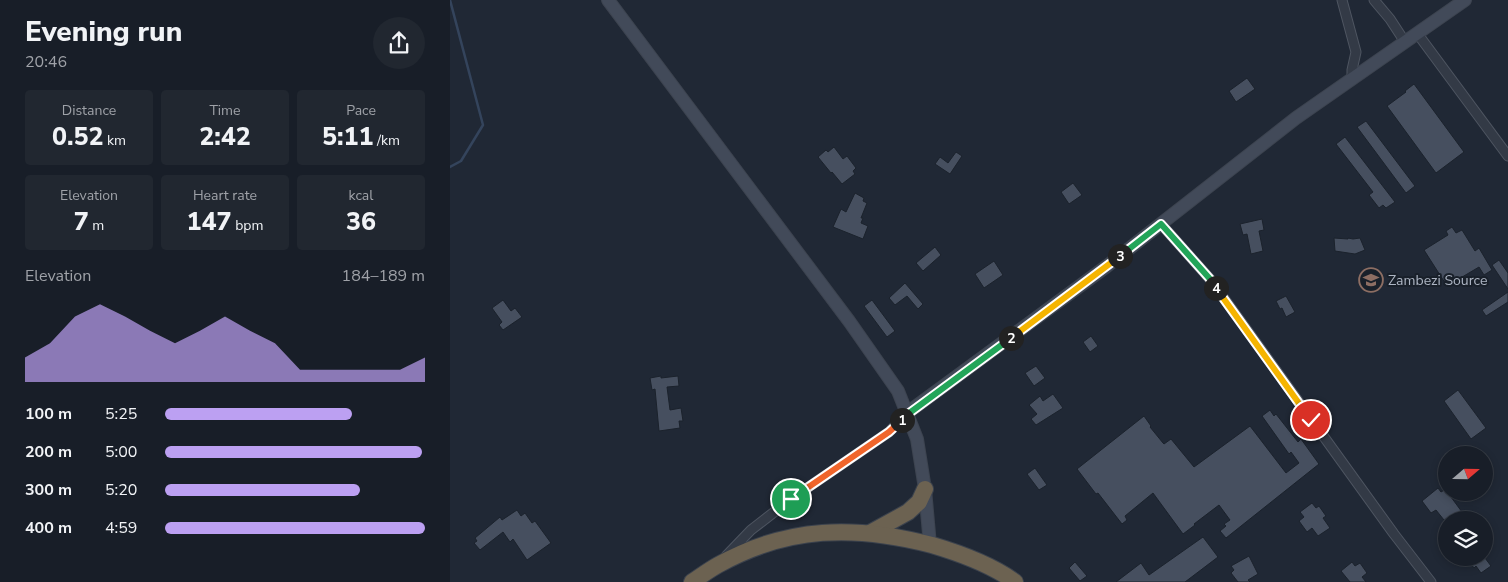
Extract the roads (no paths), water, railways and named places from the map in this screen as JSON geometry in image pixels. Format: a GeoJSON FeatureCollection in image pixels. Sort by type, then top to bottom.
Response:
{"type":"FeatureCollection","features":[{"type":"Feature","properties":{"kind":"highway"},"geometry":{"type":"LineString","coordinates":[[870,533],[908,512],[919,502],[926,489]]}},
{"type":"Feature","properties":{"kind":"highway"},"geometry":{"type":"LineString","coordinates":[[692,582],[717,565],[752,549],[813,532],[844,531],[905,538],[956,552],[982,563],[1015,582]]}},
{"type":"Feature","properties":{"kind":"street"},"geometry":{"type":"LineString","coordinates":[[608,0],[849,321],[898,391],[917,439],[926,489],[930,545]]}},
{"type":"Feature","properties":{"kind":"street"},"geometry":{"type":"LineString","coordinates":[[1342,0],[1356,52],[1352,79]]}},
{"type":"Feature","properties":{"kind":"street"},"geometry":{"type":"LineString","coordinates":[[1374,0],[1390,19],[1405,42]]}},
{"type":"Feature","properties":{"kind":"street"},"geometry":{"type":"LineString","coordinates":[[717,565],[751,530],[791,499],[889,432],[908,414],[1161,224],[1296,118],[1465,0]]}},
{"type":"Feature","properties":{"kind":"street"},"geometry":{"type":"LineString","coordinates":[[1418,33],[1508,156]]}},
{"type":"Feature","properties":{"kind":"street"},"geometry":{"type":"LineString","coordinates":[[1161,224],[1210,279],[1394,534],[1431,582]]}},
{"type":"Feature","properties":{"kind":"waterway"},"geometry":{"type":"LineString","coordinates":[[450,0],[483,125],[461,161],[450,167]]}},
{"type":"Feature","properties":{"kind":"place","name":"Zambezi Source"},"geometry":{"type":"Point","coordinates":[1371,280]}}]}
